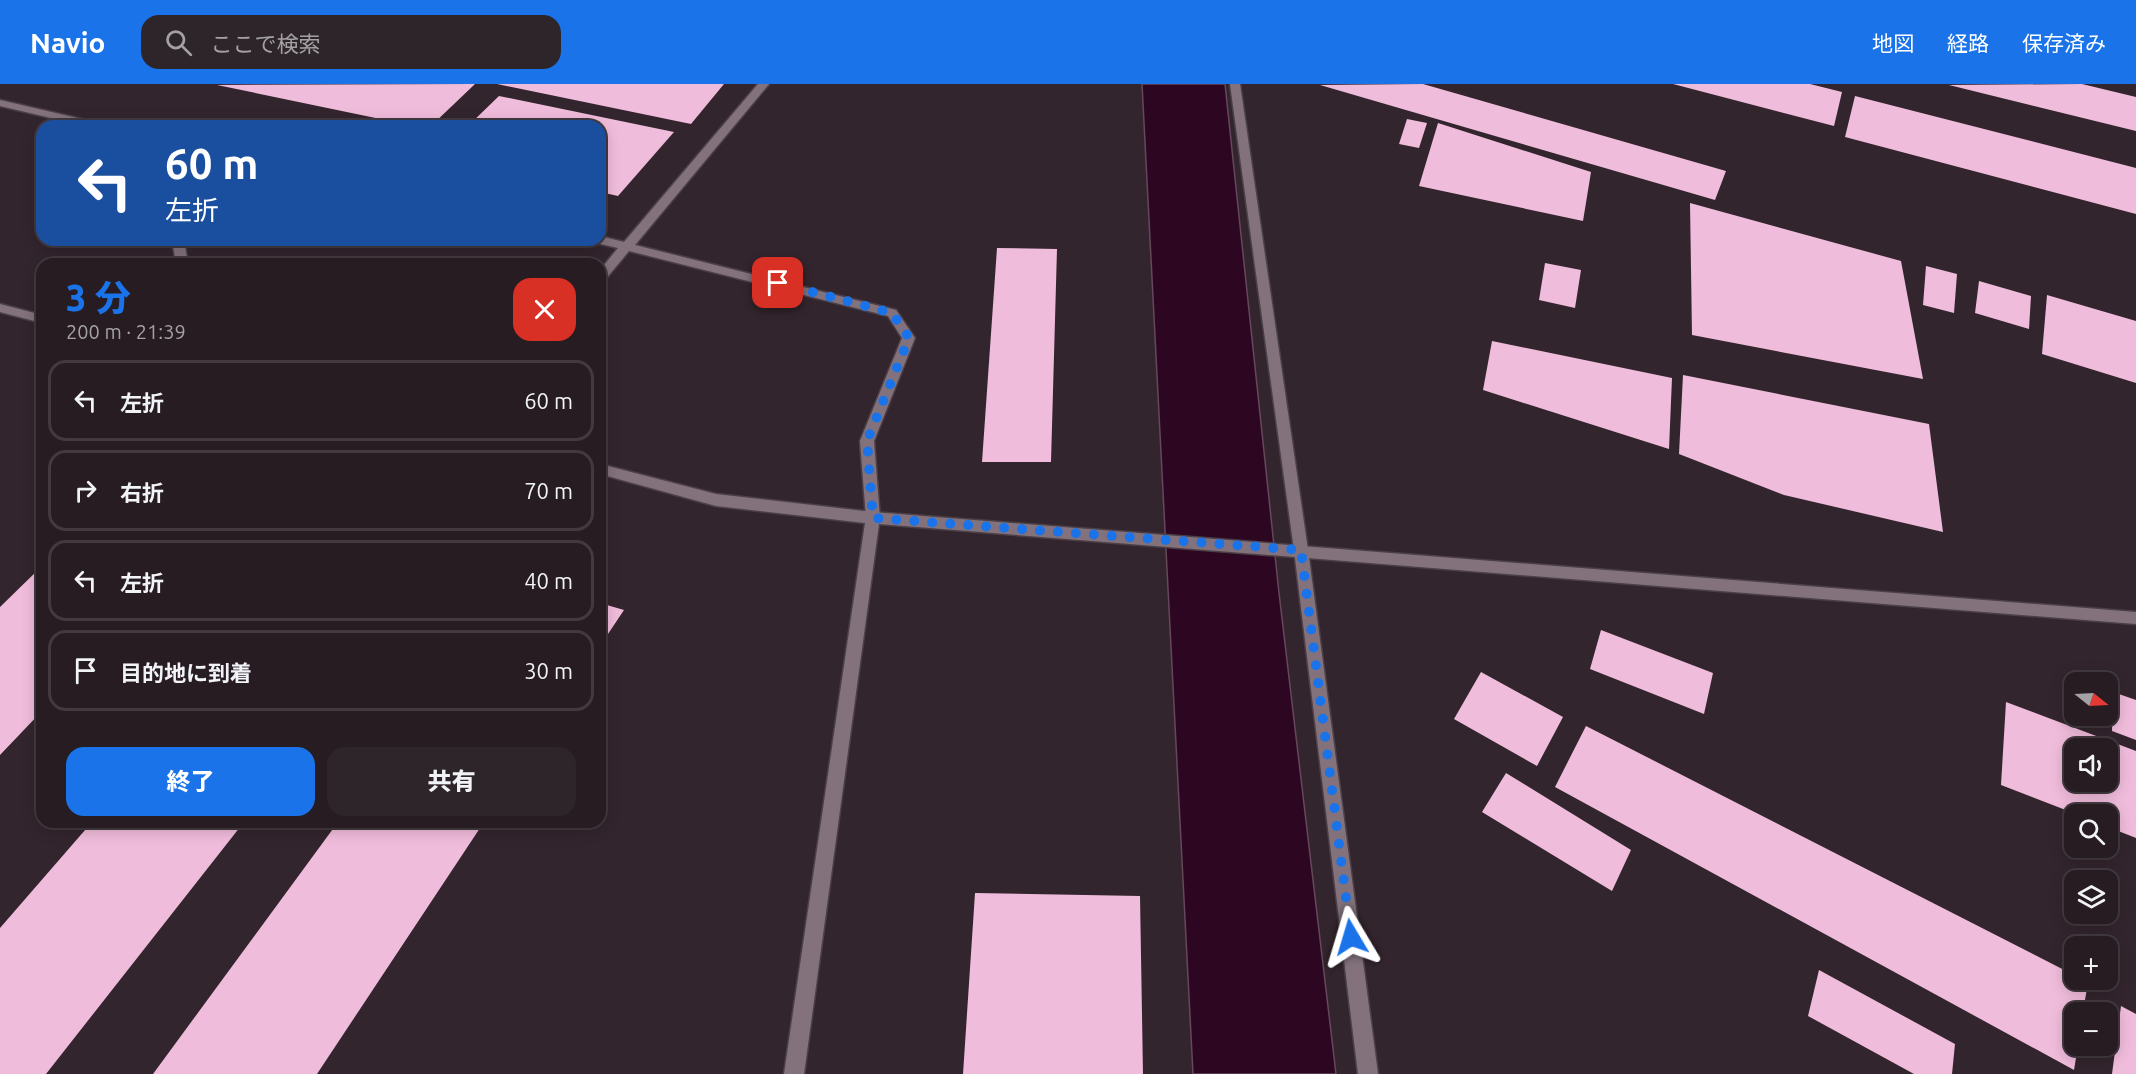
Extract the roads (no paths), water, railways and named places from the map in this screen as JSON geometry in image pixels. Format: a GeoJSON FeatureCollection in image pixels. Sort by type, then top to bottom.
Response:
{"type":"FeatureCollection","features":[{"type":"Feature","properties":{"kind":"street"},"geometry":{"type":"LineString","coordinates":[[606,271],[764,84]]}},
{"type":"Feature","properties":{"kind":"street"},"geometry":{"type":"LineString","coordinates":[[1235,84],[1301,550],[1368,1074]]}},
{"type":"Feature","properties":{"kind":"street"},"geometry":{"type":"LineString","coordinates":[[0,103],[73,120]]}},
{"type":"Feature","properties":{"kind":"street"},"geometry":{"type":"LineString","coordinates":[[606,241],[892,313],[909,338],[867,441],[873,518],[794,1074]]}},
{"type":"Feature","properties":{"kind":"street"},"geometry":{"type":"LineString","coordinates":[[0,308],[36,317]]}},
{"type":"Feature","properties":{"kind":"street"},"geometry":{"type":"LineString","coordinates":[[606,471],[716,500],[873,518],[1301,550],[2136,618]]}}]}
